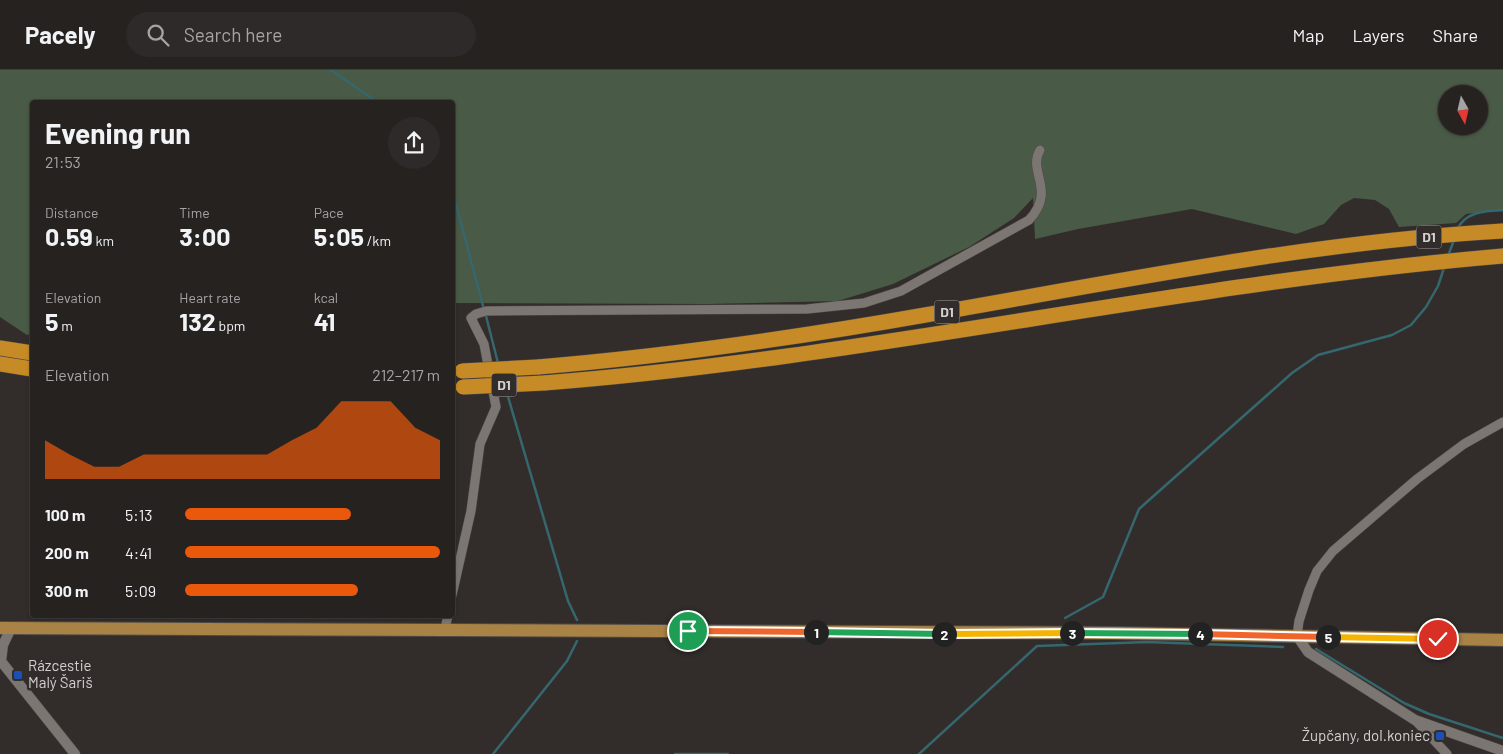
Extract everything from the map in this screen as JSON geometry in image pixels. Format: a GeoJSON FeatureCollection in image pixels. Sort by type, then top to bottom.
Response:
{"type":"FeatureCollection","features":[{"type":"Feature","properties":{"kind":"highway","name":"D1"},"geometry":{"type":"LineString","coordinates":[[457,372],[626,359],[800,336],[1205,266],[1355,246],[1503,231]]}},
{"type":"Feature","properties":{"kind":"highway","name":"D1"},"geometry":{"type":"LineString","coordinates":[[458,388],[544,383],[729,365],[1359,270],[1503,256]]}},
{"type":"Feature","properties":{"kind":"highway"},"geometry":{"type":"LineString","coordinates":[[0,348],[30,353]]}},
{"type":"Feature","properties":{"kind":"highway"},"geometry":{"type":"LineString","coordinates":[[0,364],[30,369]]}},
{"type":"Feature","properties":{"kind":"main road"},"geometry":{"type":"LineString","coordinates":[[5,628],[445,629],[928,634],[1114,633],[1503,640]]}},
{"type":"Feature","properties":{"kind":"street"},"geometry":{"type":"LineString","coordinates":[[455,582],[471,511],[480,444],[496,407],[484,344],[470,318],[486,311],[808,309],[839,307],[882,298],[936,272],[1029,220],[1039,206],[1042,197],[1041,179],[1036,160],[1040,150]]}},
{"type":"Feature","properties":{"kind":"street"},"geometry":{"type":"LineString","coordinates":[[1503,422],[1464,444],[1440,462],[1333,551],[1317,571],[1299,621],[1297,636],[1308,652],[1415,720],[1503,751]]}},
{"type":"Feature","properties":{"kind":"street"},"geometry":{"type":"LineString","coordinates":[[445,629],[447,618]]}},
{"type":"Feature","properties":{"kind":"street"},"geometry":{"type":"LineString","coordinates":[[5,628],[1,661],[76,754]]}},
{"type":"Feature","properties":{"kind":"street"},"geometry":{"type":"LineString","coordinates":[[1415,720],[1447,754]]}},
{"type":"Feature","properties":{"kind":"green space"},"geometry":{"type":"Polygon","coordinates":[[[0,70],[1503,70],[1503,210],[1466,214],[1456,223],[1399,227],[1389,209],[1375,200],[1354,198],[1341,205],[1324,224],[1296,234],[1192,209],[1078,229],[1035,239],[1033,198],[1014,218],[969,247],[893,284],[838,301],[709,304],[455,303],[455,100],[30,100],[30,334],[27,335],[0,317],[0,70]]]}},
{"type":"Feature","properties":{"kind":"waterway"},"geometry":{"type":"LineString","coordinates":[[331,70],[374,100]]}},
{"type":"Feature","properties":{"kind":"waterway"},"geometry":{"type":"LineString","coordinates":[[455,200],[483,306]]}},
{"type":"Feature","properties":{"kind":"waterway"},"geometry":{"type":"LineString","coordinates":[[1457,230],[1465,219],[1477,213],[1503,210]]}},
{"type":"Feature","properties":{"kind":"waterway"},"geometry":{"type":"LineString","coordinates":[[1448,256],[1454,240]]}},
{"type":"Feature","properties":{"kind":"waterway"},"geometry":{"type":"LineString","coordinates":[[1065,618],[1103,597],[1139,509],[1292,373],[1318,355],[1392,335],[1411,325],[1426,307],[1438,286],[1444,268]]}},
{"type":"Feature","properties":{"kind":"waterway"},"geometry":{"type":"LineString","coordinates":[[486,316],[498,363]]}},
{"type":"Feature","properties":{"kind":"waterway"},"geometry":{"type":"LineString","coordinates":[[506,390],[568,601],[577,620]]}},
{"type":"Feature","properties":{"kind":"waterway"},"geometry":{"type":"LineString","coordinates":[[493,754],[567,661],[577,641]]}},
{"type":"Feature","properties":{"kind":"waterway"},"geometry":{"type":"LineString","coordinates":[[919,754],[1037,646],[1147,642],[1283,647]]}},
{"type":"Feature","properties":{"kind":"waterway"},"geometry":{"type":"LineString","coordinates":[[1316,649],[1404,703],[1429,714],[1503,738]]}},
{"type":"Feature","properties":{"kind":"waterway"},"geometry":{"type":"LineString","coordinates":[[675,754],[728,754]]}},
{"type":"Feature","properties":{"kind":"place","name":"Rázcestie Malý Šariš"},"geometry":{"type":"Point","coordinates":[18,675]}},
{"type":"Feature","properties":{"kind":"place","name":"Župčany, dol.koniec"},"geometry":{"type":"Point","coordinates":[1440,736]}},
{"type":"Feature","properties":{"kind":"route"},"geometry":{"type":"LineString","coordinates":[[688,631],[928,634],[1224,634],[1438,639]]}}]}
